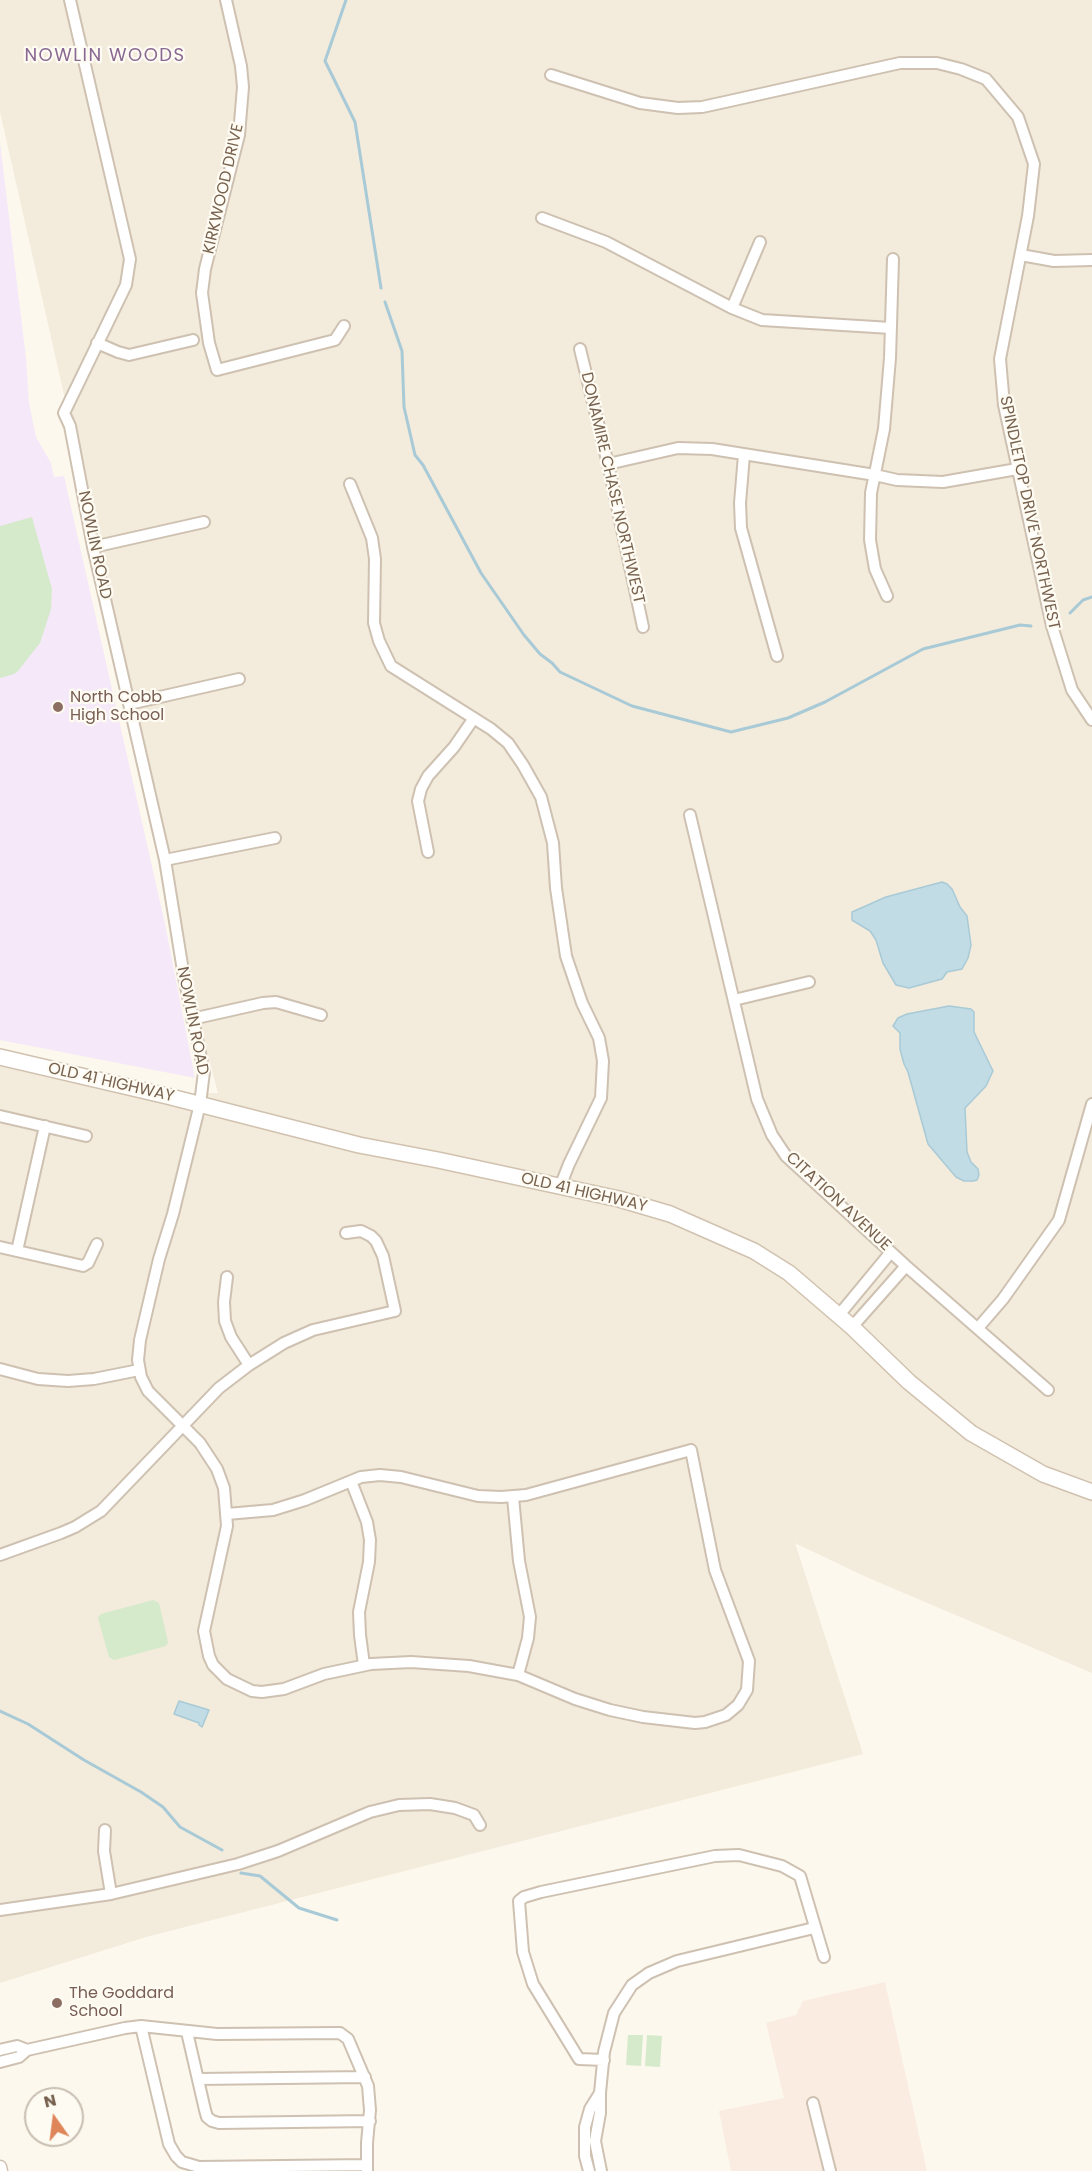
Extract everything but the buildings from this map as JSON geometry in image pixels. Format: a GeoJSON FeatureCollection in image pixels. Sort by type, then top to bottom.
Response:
{"type":"FeatureCollection","features":[{"type":"Feature","properties":{"kind":"main road","name":"OLD 41 HIGHWAY"},"geometry":{"type":"LineString","coordinates":[[0,1058],[200,1104],[359,1145],[619,1199],[670,1214],[754,1251],[789,1273],[839,1315],[909,1382],[971,1433],[1020,1463],[1092,1492]]}},
{"type":"Feature","properties":{"kind":"street","name":"NOWLIN ROAD"},"geometry":{"type":"LineString","coordinates":[[70,0],[130,259],[126,285],[63,413],[70,426],[93,547],[165,861],[192,1019],[204,1072],[200,1104],[140,1340],[139,1370]]}},
{"type":"Feature","properties":{"kind":"street","name":"KIRKWOOD DRIVE"},"geometry":{"type":"LineString","coordinates":[[226,0],[241,66],[243,87],[239,135],[208,258],[202,293],[209,343],[217,370],[335,340],[344,326]]}},
{"type":"Feature","properties":{"kind":"street","name":"SPINDLETOP DRIVE NORTHWEST"},"geometry":{"type":"LineString","coordinates":[[551,75],[640,103],[678,108],[714,104],[900,63],[937,63],[986,79],[1018,117],[1034,164],[1028,216],[1000,359],[1004,405],[1053,626],[1072,690],[1092,720]]}},
{"type":"Feature","properties":{"kind":"street"},"geometry":{"type":"LineString","coordinates":[[542,218],[606,242],[732,308],[762,320],[891,328]]}},
{"type":"Feature","properties":{"kind":"street"},"geometry":{"type":"LineString","coordinates":[[732,308],[760,242]]}},
{"type":"Feature","properties":{"kind":"street"},"geometry":{"type":"LineString","coordinates":[[1021,255],[1054,261],[1092,260]]}},
{"type":"Feature","properties":{"kind":"street"},"geometry":{"type":"LineString","coordinates":[[886,596],[875,569],[870,540],[871,493],[884,429],[893,259]]}},
{"type":"Feature","properties":{"kind":"street"},"geometry":{"type":"LineString","coordinates":[[97,343],[129,355],[193,340]]}},
{"type":"Feature","properties":{"kind":"street","name":"DONAMIRE CHASE NORTHWEST"},"geometry":{"type":"LineString","coordinates":[[580,349],[608,464],[643,627]]}},
{"type":"Feature","properties":{"kind":"street"},"geometry":{"type":"LineString","coordinates":[[608,464],[678,448],[712,449],[897,480],[943,482],[1017,469]]}},
{"type":"Feature","properties":{"kind":"street"},"geometry":{"type":"LineString","coordinates":[[744,455],[740,503],[741,528],[777,656]]}},
{"type":"Feature","properties":{"kind":"street"},"geometry":{"type":"LineString","coordinates":[[350,484],[372,538],[375,559],[374,623],[379,641],[391,666],[474,718],[508,743],[524,765],[541,797],[553,843],[556,888],[566,956],[582,1003],[599,1038],[603,1061],[601,1098],[560,1187]]}},
{"type":"Feature","properties":{"kind":"street"},"geometry":{"type":"LineString","coordinates":[[93,547],[204,522]]}},
{"type":"Feature","properties":{"kind":"street"},"geometry":{"type":"LineString","coordinates":[[129,704],[239,680]]}},
{"type":"Feature","properties":{"kind":"street"},"geometry":{"type":"LineString","coordinates":[[428,852],[420,822],[418,801],[421,789],[428,776],[454,747],[474,718]]}},
{"type":"Feature","properties":{"kind":"street","name":"CITATION AVENUE"},"geometry":{"type":"LineString","coordinates":[[690,815],[757,1100],[772,1135],[786,1156],[906,1266],[1048,1390]]}},
{"type":"Feature","properties":{"kind":"street"},"geometry":{"type":"LineString","coordinates":[[165,861],[275,838]]}},
{"type":"Feature","properties":{"kind":"street"},"geometry":{"type":"LineString","coordinates":[[734,1000],[809,982]]}},
{"type":"Feature","properties":{"kind":"street"},"geometry":{"type":"LineString","coordinates":[[192,1019],[276,1002],[321,1015]]}},
{"type":"Feature","properties":{"kind":"street"},"geometry":{"type":"LineString","coordinates":[[978,1328],[1003,1299],[1059,1220],[1092,1104]]}},
{"type":"Feature","properties":{"kind":"street"},"geometry":{"type":"LineString","coordinates":[[0,1116],[86,1136]]}},
{"type":"Feature","properties":{"kind":"street"},"geometry":{"type":"LineString","coordinates":[[17,1251],[45,1126]]}},
{"type":"Feature","properties":{"kind":"street"},"geometry":{"type":"LineString","coordinates":[[0,1555],[75,1527],[101,1510],[219,1388],[249,1365],[284,1343],[313,1330],[395,1311],[382,1256],[376,1241],[361,1231],[346,1233]]}},
{"type":"Feature","properties":{"kind":"street"},"geometry":{"type":"LineString","coordinates":[[0,1247],[83,1266],[97,1244]]}},
{"type":"Feature","properties":{"kind":"street"},"geometry":{"type":"LineString","coordinates":[[839,1315],[891,1252]]}},
{"type":"Feature","properties":{"kind":"street"},"geometry":{"type":"LineString","coordinates":[[852,1327],[906,1266]]}},
{"type":"Feature","properties":{"kind":"street"},"geometry":{"type":"LineString","coordinates":[[227,1277],[224,1302],[225,1321],[231,1337],[249,1365]]}},
{"type":"Feature","properties":{"kind":"street"},"geometry":{"type":"LineString","coordinates":[[0,1369],[38,1379],[68,1381],[94,1379],[139,1370],[144,1384],[153,1397],[200,1443],[217,1469],[224,1488],[227,1514],[225,1540],[204,1631],[209,1656],[219,1672],[242,1688],[262,1692],[284,1689],[324,1674],[364,1665],[397,1662],[469,1666],[518,1676],[591,1705],[644,1717],[705,1722],[726,1715],[738,1705],[747,1690],[748,1662],[715,1570],[690,1450],[541,1492],[513,1497],[467,1494],[391,1475],[370,1475],[289,1506],[261,1512],[227,1514]]}},
{"type":"Feature","properties":{"kind":"street"},"geometry":{"type":"LineString","coordinates":[[351,1481],[367,1522],[370,1540],[369,1562],[359,1612],[364,1665]]}},
{"type":"Feature","properties":{"kind":"street"},"geometry":{"type":"LineString","coordinates":[[513,1497],[519,1561],[530,1617],[528,1638],[518,1676]]}},
{"type":"Feature","properties":{"kind":"street"},"geometry":{"type":"LineString","coordinates":[[0,1910],[111,1894],[260,1858],[384,1808],[416,1804],[444,1806],[474,1815],[480,1825]]}},
{"type":"Feature","properties":{"kind":"street"},"geometry":{"type":"LineString","coordinates":[[105,1830],[104,1851],[111,1894]]}},
{"type":"Feature","properties":{"kind":"street"},"geometry":{"type":"LineString","coordinates":[[604,2060],[579,2059],[533,1984],[523,1952],[519,1901],[524,1897],[716,1856],[738,1855],[782,1866],[800,1876],[824,1957]]}},
{"type":"Feature","properties":{"kind":"street"},"geometry":{"type":"LineString","coordinates":[[601,2171],[595,2141],[601,2107],[600,2093],[604,2060],[614,2013],[632,1985],[649,1973],[677,1961],[814,1928]]}},
{"type":"Feature","properties":{"kind":"street"},"geometry":{"type":"LineString","coordinates":[[0,2062],[20,2057],[27,2050],[141,2026],[217,2034],[340,2033],[348,2039],[370,2098],[367,2168],[199,2167],[182,2162],[169,2144],[141,2026]]}},
{"type":"Feature","properties":{"kind":"street"},"geometry":{"type":"LineString","coordinates":[[187,2032],[207,2117],[219,2123],[370,2121]]}},
{"type":"Feature","properties":{"kind":"street"},"geometry":{"type":"LineString","coordinates":[[0,2050],[17,2046],[27,2050]]}},
{"type":"Feature","properties":{"kind":"street"},"geometry":{"type":"LineString","coordinates":[[198,2079],[364,2077]]}},
{"type":"Feature","properties":{"kind":"street"},"geometry":{"type":"LineString","coordinates":[[589,2171],[585,2156],[585,2127],[590,2109],[600,2093]]}},
{"type":"Feature","properties":{"kind":"street"},"geometry":{"type":"LineString","coordinates":[[813,2103],[830,2171]]}},
{"type":"Feature","properties":{"kind":"shaded area"},"geometry":{"type":"Polygon","coordinates":[[[0,0],[1092,0],[1092,1673],[864,1576],[795,1543],[863,1754],[146,1937],[0,1983],[0,1050],[179,1093],[218,1093],[195,1007],[67,408],[0,112],[0,0]]]}},
{"type":"Feature","properties":{"kind":"shaded area","name":"North Cobb High School"},"geometry":{"type":"Polygon","coordinates":[[[0,142],[26,358],[29,403],[36,437],[51,463],[54,477],[64,476],[165,924],[195,1078],[0,1040],[0,142]]]}},
{"type":"Feature","properties":{"kind":"shaded area"},"geometry":{"type":"Polygon","coordinates":[[[885,1982],[927,2171],[731,2171],[719,2111],[784,2098],[766,2023],[796,2015],[803,2001],[885,1982]]]}},
{"type":"Feature","properties":{"kind":"green space"},"geometry":{"type":"Polygon","coordinates":[[[32,517],[52,589],[51,609],[40,643],[18,671],[0,678],[0,526],[32,517]]]}},
{"type":"Feature","properties":{"kind":"green space"},"geometry":{"type":"Polygon","coordinates":[[[153,1600],[159,1603],[168,1642],[166,1646],[114,1660],[109,1657],[98,1618],[101,1614],[153,1600]]]}},
{"type":"Feature","properties":{"kind":"green space"},"geometry":{"type":"Polygon","coordinates":[[[628,2035],[643,2035],[641,2066],[626,2065],[628,2035]]]}},
{"type":"Feature","properties":{"kind":"green space"},"geometry":{"type":"Polygon","coordinates":[[[647,2035],[662,2036],[660,2067],[645,2066],[647,2035]]]}},
{"type":"Feature","properties":{"kind":"water"},"geometry":{"type":"Polygon","coordinates":[[[942,882],[952,889],[967,916],[971,945],[968,958],[962,969],[947,972],[942,979],[909,988],[896,985],[883,963],[876,940],[870,931],[852,920],[852,912],[886,897],[942,882]]]}},
{"type":"Feature","properties":{"kind":"water"},"geometry":{"type":"Polygon","coordinates":[[[949,1006],[971,1009],[974,1012],[974,1032],[993,1071],[986,1086],[965,1108],[967,1152],[971,1162],[978,1169],[979,1175],[977,1180],[973,1181],[964,1181],[956,1177],[928,1144],[900,1049],[900,1033],[893,1026],[898,1018],[907,1014],[949,1006]]]}},
{"type":"Feature","properties":{"kind":"water"},"geometry":{"type":"Polygon","coordinates":[[[179,1701],[209,1710],[202,1727],[199,1723],[174,1714],[179,1701]]]}},
{"type":"Feature","properties":{"kind":"waterway"},"geometry":{"type":"LineString","coordinates":[[346,0],[325,61],[355,122],[381,288]]}},
{"type":"Feature","properties":{"kind":"waterway"},"geometry":{"type":"LineString","coordinates":[[385,302],[402,351],[404,407],[415,455],[423,465],[481,573],[524,635],[560,672],[632,706],[731,732],[788,718],[825,702],[923,649],[1020,625],[1031,626]]}},
{"type":"Feature","properties":{"kind":"waterway"},"geometry":{"type":"LineString","coordinates":[[1070,613],[1083,600],[1092,597]]}},
{"type":"Feature","properties":{"kind":"waterway"},"geometry":{"type":"LineString","coordinates":[[0,1711],[28,1724],[84,1760],[141,1792],[163,1807],[180,1827],[222,1850]]}},
{"type":"Feature","properties":{"kind":"waterway"},"geometry":{"type":"LineString","coordinates":[[241,1873],[260,1876],[299,1908],[337,1920]]}},
{"type":"Feature","properties":{"kind":"place","name":"North Cobb High School"},"geometry":{"type":"Point","coordinates":[58,707]}},
{"type":"Feature","properties":{"kind":"place","name":"The Goddard School"},"geometry":{"type":"Point","coordinates":[57,2003]}},
{"type":"Feature","properties":{"kind":"district","name":"NOWLIN WOODS"},"geometry":{"type":"Point","coordinates":[105,56]}}]}
